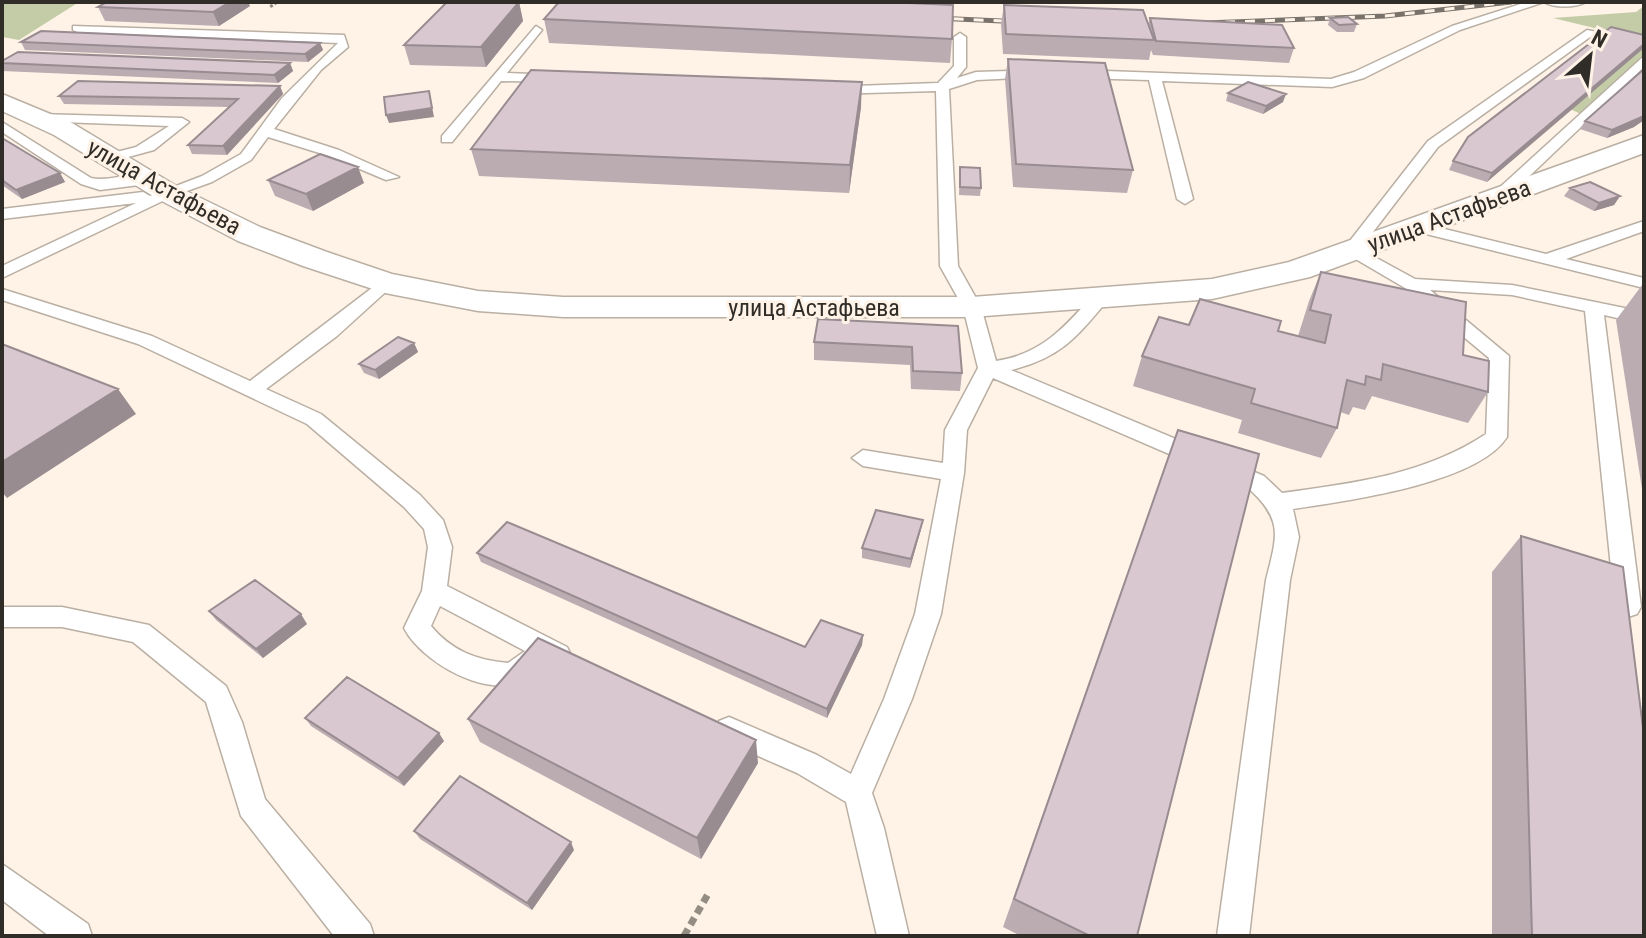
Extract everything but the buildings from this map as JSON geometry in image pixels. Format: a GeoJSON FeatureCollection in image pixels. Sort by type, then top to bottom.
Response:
{"type":"FeatureCollection","features":[{"type":"Feature","properties":{"kind":"street","name":"улица Астафьева"},"geometry":{"type":"LineString","coordinates":[[2,102],[38,118],[249,234],[385,283],[478,301],[563,307],[972,307],[1212,289],[1298,270],[1494,201],[1644,143]]}},
{"type":"Feature","properties":{"kind":"lane"},"geometry":{"type":"LineString","coordinates":[[822,90],[868,92],[942,87],[976,76],[1061,74],[1332,83],[1359,75],[1456,28],[1538,2]]}},
{"type":"Feature","properties":{"kind":"lane"},"geometry":{"type":"LineString","coordinates":[[1549,2],[1580,2]]}},
{"type":"Feature","properties":{"kind":"lane"},"geometry":{"type":"LineString","coordinates":[[2,214],[207,179],[246,157],[317,67],[344,44],[340,38],[77,28]]}},
{"type":"Feature","properties":{"kind":"lane"},"geometry":{"type":"LineString","coordinates":[[447,139],[536,30]]}},
{"type":"Feature","properties":{"kind":"lane"},"geometry":{"type":"LineString","coordinates":[[1281,502],[1435,474],[1471,457],[1496,437],[1499,356],[1411,284],[1350,251],[1433,144],[1591,32]]}},
{"type":"Feature","properties":{"kind":"lane"},"geometry":{"type":"LineString","coordinates":[[857,793],[898,699],[928,614],[953,473],[956,430],[988,368],[972,307],[949,266],[942,87],[960,67],[960,37]]}},
{"type":"Feature","properties":{"kind":"lane"},"geometry":{"type":"LineString","coordinates":[[1494,201],[1644,60]]}},
{"type":"Feature","properties":{"kind":"lane"},"geometry":{"type":"LineString","coordinates":[[302,66],[317,67]]}},
{"type":"Feature","properties":{"kind":"lane"},"geometry":{"type":"LineString","coordinates":[[499,77],[576,80]]}},
{"type":"Feature","properties":{"kind":"lane"},"geometry":{"type":"LineString","coordinates":[[1155,77],[1185,199]]}},
{"type":"Feature","properties":{"kind":"lane"},"geometry":{"type":"LineString","coordinates":[[38,118],[182,122],[152,148],[110,158]]}},
{"type":"Feature","properties":{"kind":"lane"},"geometry":{"type":"LineString","coordinates":[[2,126],[86,181],[100,185],[157,186]]}},
{"type":"Feature","properties":{"kind":"lane"},"geometry":{"type":"LineString","coordinates":[[265,131],[334,153],[391,177]]}},
{"type":"Feature","properties":{"kind":"lane"},"geometry":{"type":"LineString","coordinates":[[2,273],[157,186]]}},
{"type":"Feature","properties":{"kind":"lane"},"geometry":{"type":"LineString","coordinates":[[1546,259],[1644,226]]}},
{"type":"Feature","properties":{"kind":"lane"},"geometry":{"type":"LineString","coordinates":[[1416,227],[1644,283]]}},
{"type":"Feature","properties":{"kind":"lane"},"geometry":{"type":"LineString","coordinates":[[252,389],[330,332],[385,283]]}},
{"type":"Feature","properties":{"kind":"lane"},"geometry":{"type":"LineString","coordinates":[[1411,284],[1512,290],[1644,318]]}},
{"type":"Feature","properties":{"kind":"lane"},"geometry":{"type":"LineString","coordinates":[[2,294],[145,340],[314,419],[412,501],[435,526],[440,547],[434,591],[417,628],[432,648],[476,673],[513,675],[544,649]]}},
{"type":"Feature","properties":{"kind":"lane"},"geometry":{"type":"LineString","coordinates":[[988,368],[1028,363],[1050,352],[1101,297]]}},
{"type":"Feature","properties":{"kind":"lane"},"geometry":{"type":"LineString","coordinates":[[1594,307],[1628,607]]}},
{"type":"Feature","properties":{"kind":"lane"},"geometry":{"type":"LineString","coordinates":[[988,368],[1256,482],[1281,502],[1290,532],[1278,580],[1233,936]]}},
{"type":"Feature","properties":{"kind":"lane"},"geometry":{"type":"LineString","coordinates":[[863,458],[953,473]]}},
{"type":"Feature","properties":{"kind":"lane"},"geometry":{"type":"LineString","coordinates":[[434,591],[544,649],[588,668]]}},
{"type":"Feature","properties":{"kind":"lane"},"geometry":{"type":"LineString","coordinates":[[2,617],[62,617],[140,633],[216,694],[228,722],[252,806],[344,923],[358,936]]}},
{"type":"Feature","properties":{"kind":"lane"},"geometry":{"type":"LineString","coordinates":[[705,719],[807,764],[857,793],[871,825],[881,898],[893,936]]}},
{"type":"Feature","properties":{"kind":"lane"},"geometry":{"type":"LineString","coordinates":[[2,880],[76,936]]}},
{"type":"Feature","properties":{"kind":"path"},"geometry":{"type":"LineString","coordinates":[[684,936],[708,894]]}},
{"type":"Feature","properties":{"kind":"green space"},"geometry":{"type":"Polygon","coordinates":[[[2,2],[79,2],[19,40],[2,37],[2,2]]]}},
{"type":"Feature","properties":{"kind":"green space"},"geometry":{"type":"Polygon","coordinates":[[[1644,6],[1644,40],[1553,18],[1636,12],[1644,6]]]}},
{"type":"Feature","properties":{"kind":"green space"},"geometry":{"type":"Polygon","coordinates":[[[1644,44],[1644,108],[1613,129],[1570,109],[1644,44]]]}},
{"type":"Feature","properties":{"kind":"railway"},"geometry":{"type":"LineString","coordinates":[[574,2],[1025,22]]}},
{"type":"Feature","properties":{"kind":"railway"},"geometry":{"type":"LineString","coordinates":[[1205,23],[1385,16],[1511,2]]}}]}
